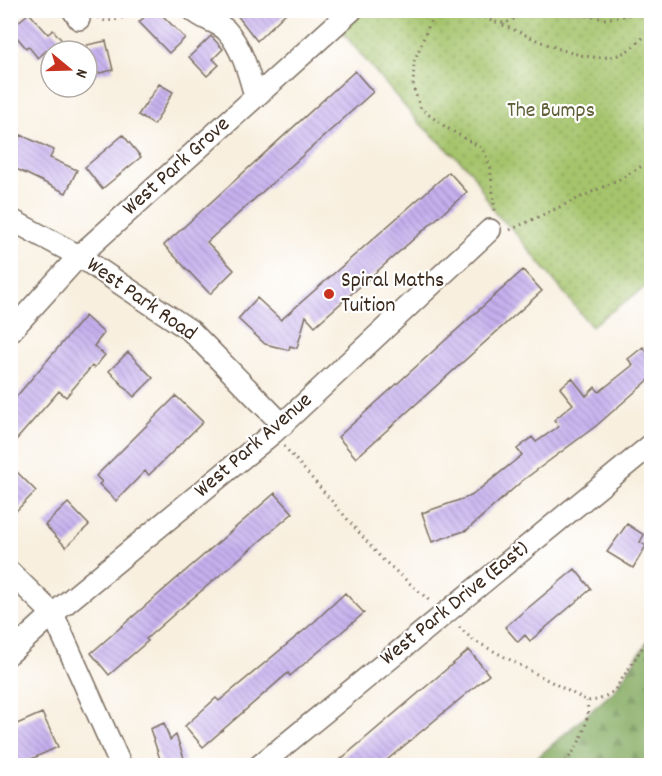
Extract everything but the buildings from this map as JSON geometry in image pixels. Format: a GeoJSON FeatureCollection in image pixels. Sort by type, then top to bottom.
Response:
{"type":"FeatureCollection","features":[{"type":"Feature","properties":{"kind":"street"},"geometry":{"type":"LineString","coordinates":[[193,10],[200,18],[226,31],[247,69],[255,96]]}},
{"type":"Feature","properties":{"kind":"street","name":"West Park Grove"},"geometry":{"type":"LineString","coordinates":[[10,332],[79,256],[352,10]]}},
{"type":"Feature","properties":{"kind":"street","name":"West Park Road"},"geometry":{"type":"LineString","coordinates":[[10,219],[79,256],[191,331],[278,429]]}},
{"type":"Feature","properties":{"kind":"street","name":"West Park Avenue"},"geometry":{"type":"LineString","coordinates":[[10,653],[53,614],[278,429],[498,221]]}},
{"type":"Feature","properties":{"kind":"street","name":"West Park Drive (East)"},"geometry":{"type":"LineString","coordinates":[[259,765],[651,444]]}},
{"type":"Feature","properties":{"kind":"street"},"geometry":{"type":"LineString","coordinates":[[10,572],[53,614],[121,765]]}},
{"type":"Feature","properties":{"kind":"path"},"geometry":{"type":"LineString","coordinates":[[80,15],[105,21],[121,19],[127,10]]}},
{"type":"Feature","properties":{"kind":"path"},"geometry":{"type":"LineString","coordinates":[[435,10],[414,62],[413,87],[421,109],[447,128],[483,149],[490,166],[498,221]]}},
{"type":"Feature","properties":{"kind":"path"},"geometry":{"type":"LineString","coordinates":[[468,10],[555,48],[603,59],[624,53],[651,29]]}},
{"type":"Feature","properties":{"kind":"path"},"geometry":{"type":"LineString","coordinates":[[502,25],[514,22],[523,10]]}},
{"type":"Feature","properties":{"kind":"path"},"geometry":{"type":"LineString","coordinates":[[557,10],[604,19],[651,11]]}},
{"type":"Feature","properties":{"kind":"path"},"geometry":{"type":"LineString","coordinates":[[513,230],[545,211],[620,179],[651,160]]}},
{"type":"Feature","properties":{"kind":"path"},"geometry":{"type":"LineString","coordinates":[[498,221],[513,230]]}},
{"type":"Feature","properties":{"kind":"path"},"geometry":{"type":"LineString","coordinates":[[498,221],[513,230]]}},
{"type":"Feature","properties":{"kind":"path"},"geometry":{"type":"LineString","coordinates":[[278,429],[382,559],[472,640],[586,701],[599,700],[614,692],[651,633]]}},
{"type":"Feature","properties":{"kind":"path"},"geometry":{"type":"LineString","coordinates":[[561,765],[584,732],[589,713],[586,701]]}},
{"type":"Feature","properties":{"kind":"green space","name":"The Bumps"},"geometry":{"type":"Polygon","coordinates":[[[352,10],[651,11],[651,283],[591,326],[513,230],[495,213],[471,171],[418,122],[336,25],[352,10]]]}},
{"type":"Feature","properties":{"kind":"green space"},"geometry":{"type":"Polygon","coordinates":[[[651,636],[651,765],[529,765],[614,691],[651,636]]]}},
{"type":"Feature","properties":{"kind":"place","name":"Spiral Maths Tuition"},"geometry":{"type":"Point","coordinates":[329,294]}}]}
